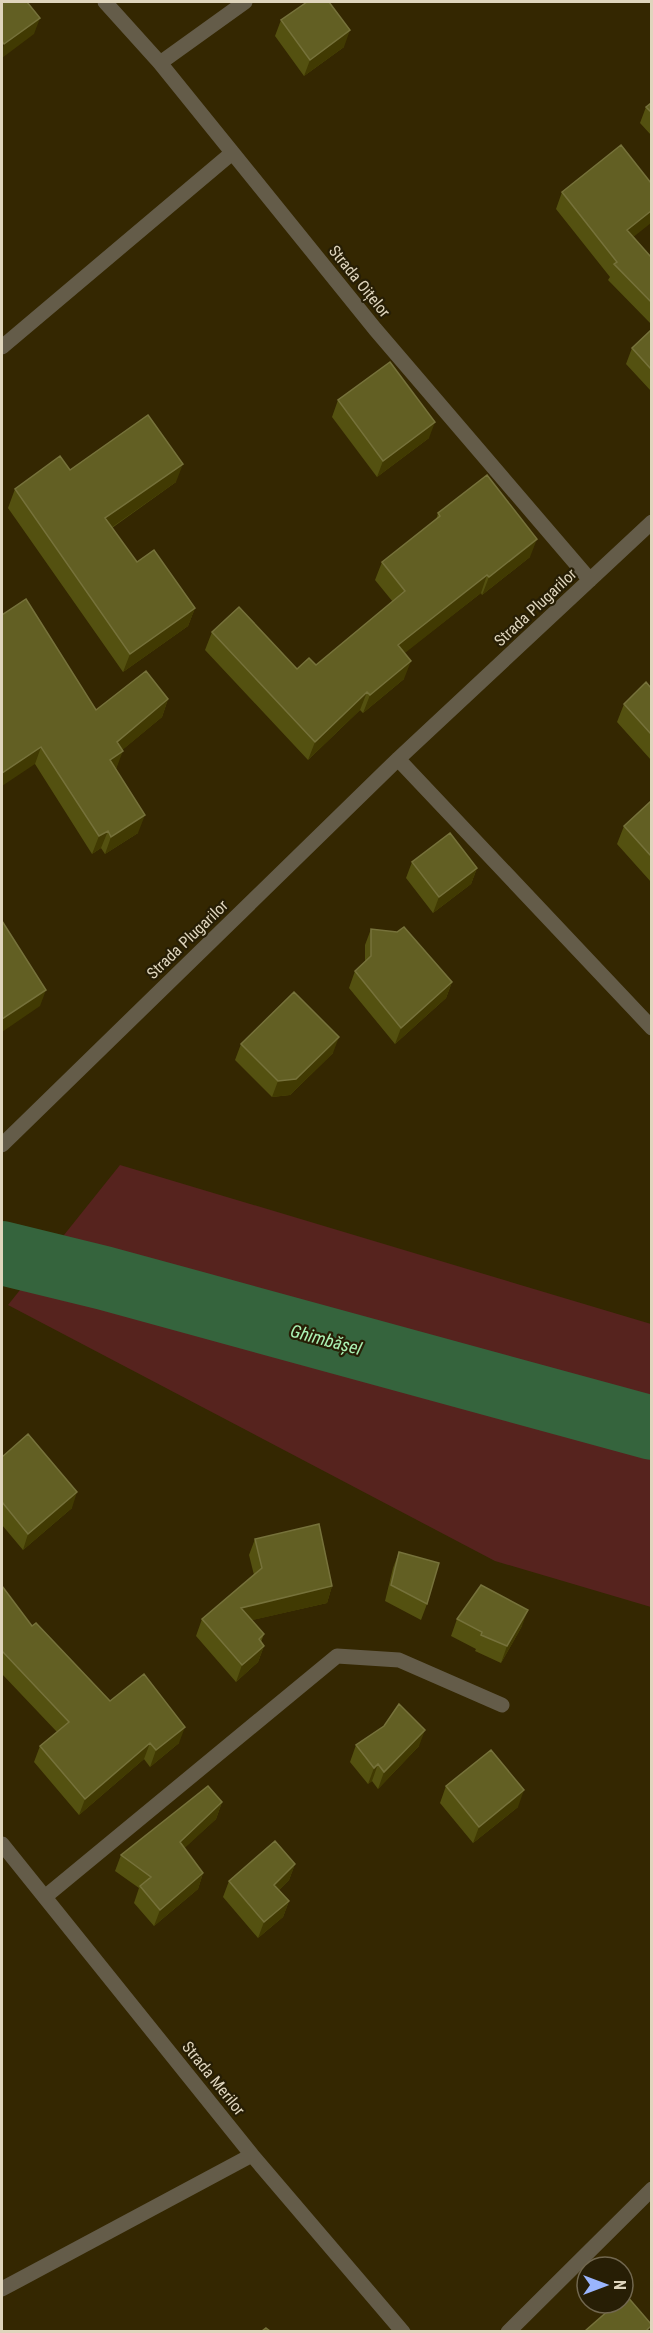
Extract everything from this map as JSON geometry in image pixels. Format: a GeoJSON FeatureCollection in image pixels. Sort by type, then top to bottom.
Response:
{"type":"FeatureCollection","features":[{"type":"Feature","properties":{"kind":"street","name":"Strada Oițelor"},"geometry":{"type":"LineString","coordinates":[[105,2],[160,63],[375,329],[590,580]]}},
{"type":"Feature","properties":{"kind":"street"},"geometry":{"type":"LineString","coordinates":[[160,63],[245,2]]}},
{"type":"Feature","properties":{"kind":"street"},"geometry":{"type":"LineString","coordinates":[[2,347],[232,153]]}},
{"type":"Feature","properties":{"kind":"street","name":"Strada Plugarilor"},"geometry":{"type":"LineString","coordinates":[[2,1145],[398,759],[590,580],[649,531]]}},
{"type":"Feature","properties":{"kind":"street"},"geometry":{"type":"LineString","coordinates":[[398,759],[651,1028]]}},
{"type":"Feature","properties":{"kind":"street"},"geometry":{"type":"LineString","coordinates":[[46,1896],[337,1656],[399,1660],[502,1705]]}},
{"type":"Feature","properties":{"kind":"street","name":"Strada Merilor"},"geometry":{"type":"LineString","coordinates":[[2,1844],[252,2155],[403,2331]]}},
{"type":"Feature","properties":{"kind":"street"},"geometry":{"type":"LineString","coordinates":[[2,2289],[252,2155]]}},
{"type":"Feature","properties":{"kind":"street"},"geometry":{"type":"LineString","coordinates":[[508,2331],[651,2189]]}},
{"type":"Feature","properties":{"kind":"shaded area"},"geometry":{"type":"Polygon","coordinates":[[[120,1165],[651,1324],[651,1607],[495,1561],[8,1305],[120,1165]]]}},
{"type":"Feature","properties":{"kind":"building"},"geometry":{"type":"Polygon","coordinates":[[[2,2],[27,2],[40,18],[4,44],[2,41],[2,2]]]}},
{"type":"Feature","properties":{"kind":"building"},"geometry":{"type":"Polygon","coordinates":[[[307,2],[329,2],[350,30],[310,60],[281,20],[307,2]]]}},
{"type":"Feature","properties":{"kind":"building"},"geometry":{"type":"Polygon","coordinates":[[[621,145],[651,183],[651,211],[627,230],[651,257],[651,302],[614,264],[617,262],[562,192],[621,145]]]}},
{"type":"Feature","properties":{"kind":"building"},"geometry":{"type":"Polygon","coordinates":[[[651,330],[651,369],[632,348],[651,330]]]}},
{"type":"Feature","properties":{"kind":"building"},"geometry":{"type":"Polygon","coordinates":[[[390,362],[435,422],[383,461],[338,400],[390,362]]]}},
{"type":"Feature","properties":{"kind":"building"},"geometry":{"type":"Polygon","coordinates":[[[148,415],[183,464],[105,518],[137,562],[154,550],[195,608],[130,654],[15,489],[60,456],[70,470],[148,415]]]}},
{"type":"Feature","properties":{"kind":"building"},"geometry":{"type":"Polygon","coordinates":[[[487,475],[537,539],[398,645],[411,661],[370,695],[367,692],[315,742],[212,632],[239,607],[297,669],[309,658],[316,665],[405,591],[382,562],[440,516],[438,513],[487,475]]]}},
{"type":"Feature","properties":{"kind":"building"},"geometry":{"type":"Polygon","coordinates":[[[26,599],[96,710],[146,671],[168,699],[117,742],[123,751],[110,760],[145,815],[111,837],[108,831],[99,836],[41,747],[2,773],[2,615],[26,599]]]}},
{"type":"Feature","properties":{"kind":"building"},"geometry":{"type":"Polygon","coordinates":[[[646,682],[651,688],[651,734],[624,704],[646,682]]]}},
{"type":"Feature","properties":{"kind":"building"},"geometry":{"type":"Polygon","coordinates":[[[651,801],[651,856],[624,826],[651,801]]]}},
{"type":"Feature","properties":{"kind":"building"},"geometry":{"type":"Polygon","coordinates":[[[450,833],[477,868],[439,897],[412,862],[450,833]]]}},
{"type":"Feature","properties":{"kind":"building"},"geometry":{"type":"Polygon","coordinates":[[[2,921],[46,990],[2,1019],[2,921]]]}},
{"type":"Feature","properties":{"kind":"building"},"geometry":{"type":"Polygon","coordinates":[[[404,927],[452,982],[401,1028],[355,971],[371,956],[371,929],[397,932],[404,927]]]}},
{"type":"Feature","properties":{"kind":"building"},"geometry":{"type":"Polygon","coordinates":[[[294,992],[339,1037],[296,1079],[278,1081],[241,1044],[294,992]]]}},
{"type":"Feature","properties":{"kind":"building"},"geometry":{"type":"Polygon","coordinates":[[[28,1434],[77,1492],[28,1534],[2,1502],[2,1457],[28,1434]]]}},
{"type":"Feature","properties":{"kind":"building"},"geometry":{"type":"Polygon","coordinates":[[[319,1524],[332,1586],[241,1608],[264,1634],[259,1639],[264,1646],[242,1665],[202,1619],[262,1568],[255,1539],[319,1524]]]}},
{"type":"Feature","properties":{"kind":"building"},"geometry":{"type":"Polygon","coordinates":[[[399,1552],[439,1563],[427,1604],[391,1585],[399,1552]]]}},
{"type":"Feature","properties":{"kind":"building"},"geometry":{"type":"Polygon","coordinates":[[[481,1585],[528,1610],[507,1646],[481,1635],[482,1632],[457,1619],[481,1585]]]}},
{"type":"Feature","properties":{"kind":"building"},"geometry":{"type":"Polygon","coordinates":[[[2,1586],[32,1626],[36,1623],[110,1701],[144,1674],[185,1727],[156,1750],[150,1743],[85,1799],[40,1746],[69,1722],[2,1651],[2,1586]]]}},
{"type":"Feature","properties":{"kind":"building"},"geometry":{"type":"Polygon","coordinates":[[[399,1704],[425,1730],[384,1772],[378,1764],[374,1768],[356,1745],[384,1726],[399,1704]]]}},
{"type":"Feature","properties":{"kind":"building"},"geometry":{"type":"Polygon","coordinates":[[[491,1750],[524,1790],[479,1827],[446,1786],[491,1750]]]}},
{"type":"Feature","properties":{"kind":"building"},"geometry":{"type":"Polygon","coordinates":[[[208,1786],[222,1802],[180,1842],[203,1873],[160,1910],[140,1886],[151,1877],[121,1855],[208,1786]]]}},
{"type":"Feature","properties":{"kind":"building"},"geometry":{"type":"Polygon","coordinates":[[[275,1841],[295,1864],[274,1885],[289,1901],[264,1922],[229,1881],[275,1841]]]}},
{"type":"Feature","properties":{"kind":"building"},"geometry":{"type":"Polygon","coordinates":[[[635,2305],[651,2324],[646,2331],[585,2331],[603,2315],[635,2315],[635,2305]]]}},
{"type":"Feature","properties":{"kind":"waterway","name":"Ghimbășel"},"geometry":{"type":"LineString","coordinates":[[2,1253],[104,1278],[652,1428]]}}]}
